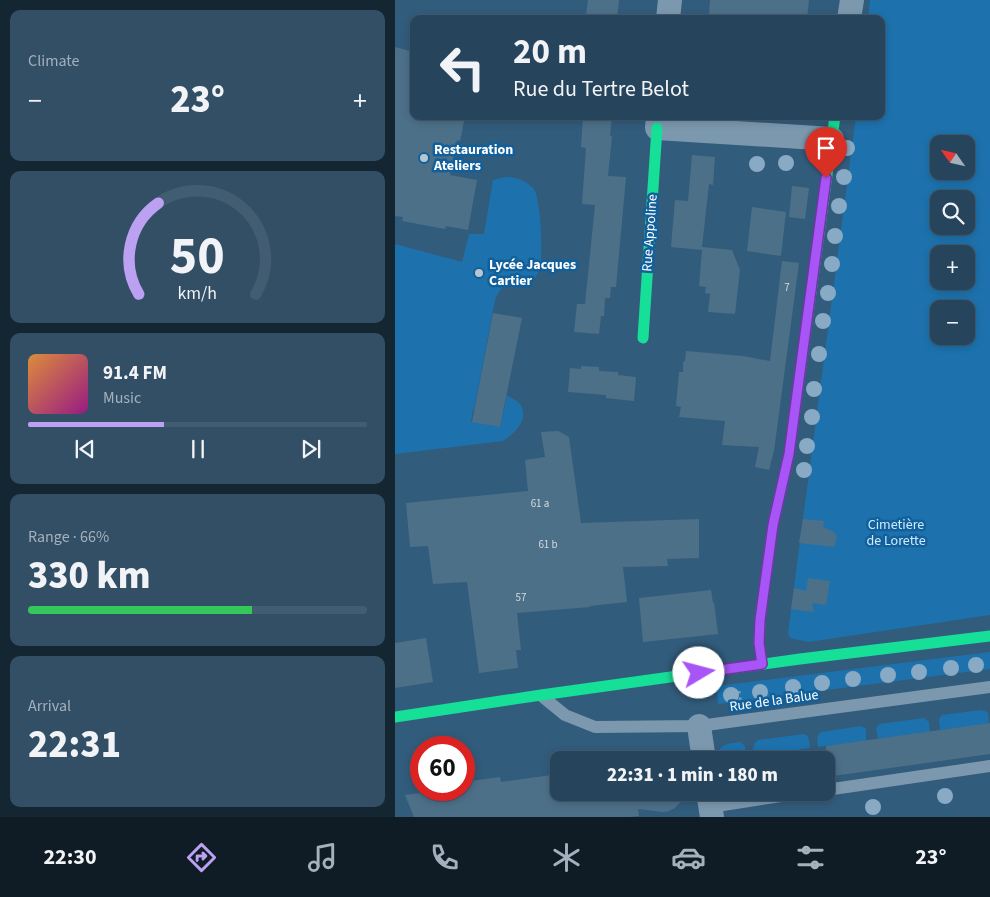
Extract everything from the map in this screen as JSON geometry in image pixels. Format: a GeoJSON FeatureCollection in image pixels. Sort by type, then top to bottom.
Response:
{"type":"FeatureCollection","features":[{"type":"Feature","properties":{"kind":"street"},"geometry":{"type":"LineString","coordinates":[[668,15],[670,0]]}},
{"type":"Feature","properties":{"kind":"street"},"geometry":{"type":"LineString","coordinates":[[850,15],[852,0]]}},
{"type":"Feature","properties":{"kind":"street","name":"Rue Appoline"},"geometry":{"type":"LineString","coordinates":[[643,338],[658,122],[833,128]]}},
{"type":"Feature","properties":{"kind":"street"},"geometry":{"type":"LineString","coordinates":[[762,664],[759,643],[760,620],[773,525],[789,454],[833,128]]}},
{"type":"Feature","properties":{"kind":"street"},"geometry":{"type":"LineString","coordinates":[[395,717],[762,664],[990,636]]}},
{"type":"Feature","properties":{"kind":"street"},"geometry":{"type":"LineString","coordinates":[[699,726],[703,751]]}},
{"type":"Feature","properties":{"kind":"lane","name":"Rue de la Balue"},"geometry":{"type":"LineString","coordinates":[[541,695],[565,715],[595,727],[699,726],[990,687]]}},
{"type":"Feature","properties":{"kind":"lane"},"geometry":{"type":"LineString","coordinates":[[835,789],[990,766]]}},
{"type":"Feature","properties":{"kind":"lane"},"geometry":{"type":"LineString","coordinates":[[710,805],[740,801]]}},
{"type":"Feature","properties":{"kind":"path"},"geometry":{"type":"LineString","coordinates":[[736,668],[742,720]]}},
{"type":"Feature","properties":{"kind":"green space","name":"Cimetière de Lorette"},"geometry":{"type":"Polygon","coordinates":[[[870,0],[990,0],[990,615],[808,642],[790,638],[788,633],[855,120],[885,120],[885,15],[868,15],[870,0]]]}},
{"type":"Feature","properties":{"kind":"green space"},"geometry":{"type":"Polygon","coordinates":[[[505,177],[523,181],[530,185],[536,193],[541,226],[540,266],[537,274],[528,286],[505,286],[495,300],[471,421],[500,427],[507,395],[520,404],[523,410],[522,420],[516,430],[503,441],[395,454],[395,244],[462,262],[469,234],[484,234],[493,180],[505,177]]]}},
{"type":"Feature","properties":{"kind":"green space"},"geometry":{"type":"Polygon","coordinates":[[[990,652],[990,669],[718,704],[717,686],[990,652]]]}},
{"type":"Feature","properties":{"kind":"green space"},"geometry":{"type":"Polygon","coordinates":[[[981,710],[988,713],[989,724],[940,730],[939,719],[942,715],[981,710]]]}},
{"type":"Feature","properties":{"kind":"green space"},"geometry":{"type":"Polygon","coordinates":[[[924,718],[929,722],[930,732],[878,739],[876,729],[879,724],[924,718]]]}},
{"type":"Feature","properties":{"kind":"green space"},"geometry":{"type":"Polygon","coordinates":[[[861,726],[866,729],[866,741],[818,747],[817,741],[821,732],[861,726]]]}},
{"type":"Feature","properties":{"kind":"green space"},"geometry":{"type":"Polygon","coordinates":[[[804,734],[808,738],[810,748],[789,751],[753,751],[758,740],[804,734]]]}},
{"type":"Feature","properties":{"kind":"green space"},"geometry":{"type":"Polygon","coordinates":[[[740,742],[745,746],[745,751],[719,751],[727,744],[740,742]]]}},
{"type":"Feature","properties":{"kind":"building"},"geometry":{"type":"Polygon","coordinates":[[[588,0],[619,0],[617,15],[586,15],[588,0]]]}},
{"type":"Feature","properties":{"kind":"building"},"geometry":{"type":"Polygon","coordinates":[[[710,0],[809,0],[807,15],[709,15],[710,0]]]}},
{"type":"Feature","properties":{"kind":"building","name":"Restauration Ateliers"},"geometry":{"type":"Polygon","coordinates":[[[395,47],[410,51],[410,120],[464,121],[460,141],[457,140],[450,175],[477,180],[468,230],[446,226],[445,229],[402,221],[403,217],[395,216],[395,47]]]}},
{"type":"Feature","properties":{"kind":"building"},"geometry":{"type":"Polygon","coordinates":[[[583,120],[612,120],[608,176],[626,177],[616,287],[611,287],[610,298],[605,298],[604,316],[601,316],[599,334],[574,332],[577,304],[585,304],[595,205],[582,204],[586,148],[581,147],[583,120]]]}},
{"type":"Feature","properties":{"kind":"building"},"geometry":{"type":"Polygon","coordinates":[[[692,155],[715,157],[713,185],[709,184],[702,247],[732,250],[740,270],[735,314],[708,312],[710,294],[705,293],[706,287],[699,286],[702,250],[671,247],[675,200],[688,201],[692,155]]]}},
{"type":"Feature","properties":{"kind":"building"},"geometry":{"type":"Polygon","coordinates":[[[792,186],[809,188],[805,219],[789,217],[792,186]]]}},
{"type":"Feature","properties":{"kind":"building"},"geometry":{"type":"Polygon","coordinates":[[[752,207],[786,212],[781,256],[747,251],[752,207]]]}},
{"type":"Feature","properties":{"kind":"building"},"geometry":{"type":"Polygon","coordinates":[[[782,261],[799,263],[774,451],[769,470],[755,467],[759,447],[722,445],[725,421],[679,417],[681,407],[676,406],[679,372],[683,372],[686,351],[743,356],[770,361],[782,261]]]}},
{"type":"Feature","properties":{"kind":"building"},"geometry":{"type":"Polygon","coordinates":[[[493,313],[522,318],[500,427],[472,422],[493,313]]]}},
{"type":"Feature","properties":{"kind":"building"},"geometry":{"type":"Polygon","coordinates":[[[581,366],[599,367],[599,371],[618,372],[618,375],[636,377],[634,401],[606,398],[606,395],[568,392],[570,368],[581,369],[581,366]]]}},
{"type":"Feature","properties":{"kind":"building"},"geometry":{"type":"Polygon","coordinates":[[[558,431],[569,437],[581,523],[699,519],[699,558],[667,559],[668,566],[623,567],[627,602],[517,613],[521,650],[516,650],[518,668],[479,673],[467,582],[433,584],[428,546],[410,547],[406,503],[528,491],[525,460],[545,457],[541,432],[558,431]]]}},
{"type":"Feature","properties":{"kind":"building"},"geometry":{"type":"Polygon","coordinates":[[[803,519],[824,521],[823,527],[834,532],[837,537],[834,547],[799,543],[803,519]]]}},
{"type":"Feature","properties":{"kind":"building"},"geometry":{"type":"Polygon","coordinates":[[[808,578],[830,581],[826,605],[812,603],[814,612],[791,609],[794,588],[806,591],[808,578]]]}},
{"type":"Feature","properties":{"kind":"building"},"geometry":{"type":"Polygon","coordinates":[[[711,590],[718,634],[643,642],[639,598],[711,590]]]}},
{"type":"Feature","properties":{"kind":"building"},"geometry":{"type":"Polygon","coordinates":[[[426,638],[433,682],[395,688],[395,643],[426,638]]]}},
{"type":"Feature","properties":{"kind":"building"},"geometry":{"type":"Polygon","coordinates":[[[990,723],[990,754],[835,776],[835,751],[826,751],[826,746],[990,723]]]}},
{"type":"Feature","properties":{"kind":"building"},"geometry":{"type":"Polygon","coordinates":[[[550,775],[550,801],[682,801],[669,811],[638,809],[639,816],[630,817],[414,817],[405,795],[410,794],[410,801],[475,801],[475,780],[500,777],[501,782],[550,775]]]}},
{"type":"Feature","properties":{"kind":"traffic: fast"},"geometry":{"type":"LineString","coordinates":[[762,664],[759,643],[760,620],[773,525],[789,454],[834,120]]}},
{"type":"Feature","properties":{"kind":"traffic: fast"},"geometry":{"type":"LineString","coordinates":[[643,338],[657,128]]}},
{"type":"Feature","properties":{"kind":"traffic: fast"},"geometry":{"type":"LineString","coordinates":[[395,717],[800,659],[990,636]]}},
{"type":"Feature","properties":{"kind":"place","name":"Restauration Ateliers"},"geometry":{"type":"Point","coordinates":[424,158]}},
{"type":"Feature","properties":{"kind":"place","name":"Lycée Jacques Cartier"},"geometry":{"type":"Point","coordinates":[479,273]}},
{"type":"Feature","properties":{"kind":"route"},"geometry":{"type":"LineString","coordinates":[[699,673],[762,664],[759,643],[760,620],[773,525],[789,454],[826,178]]}}]}
